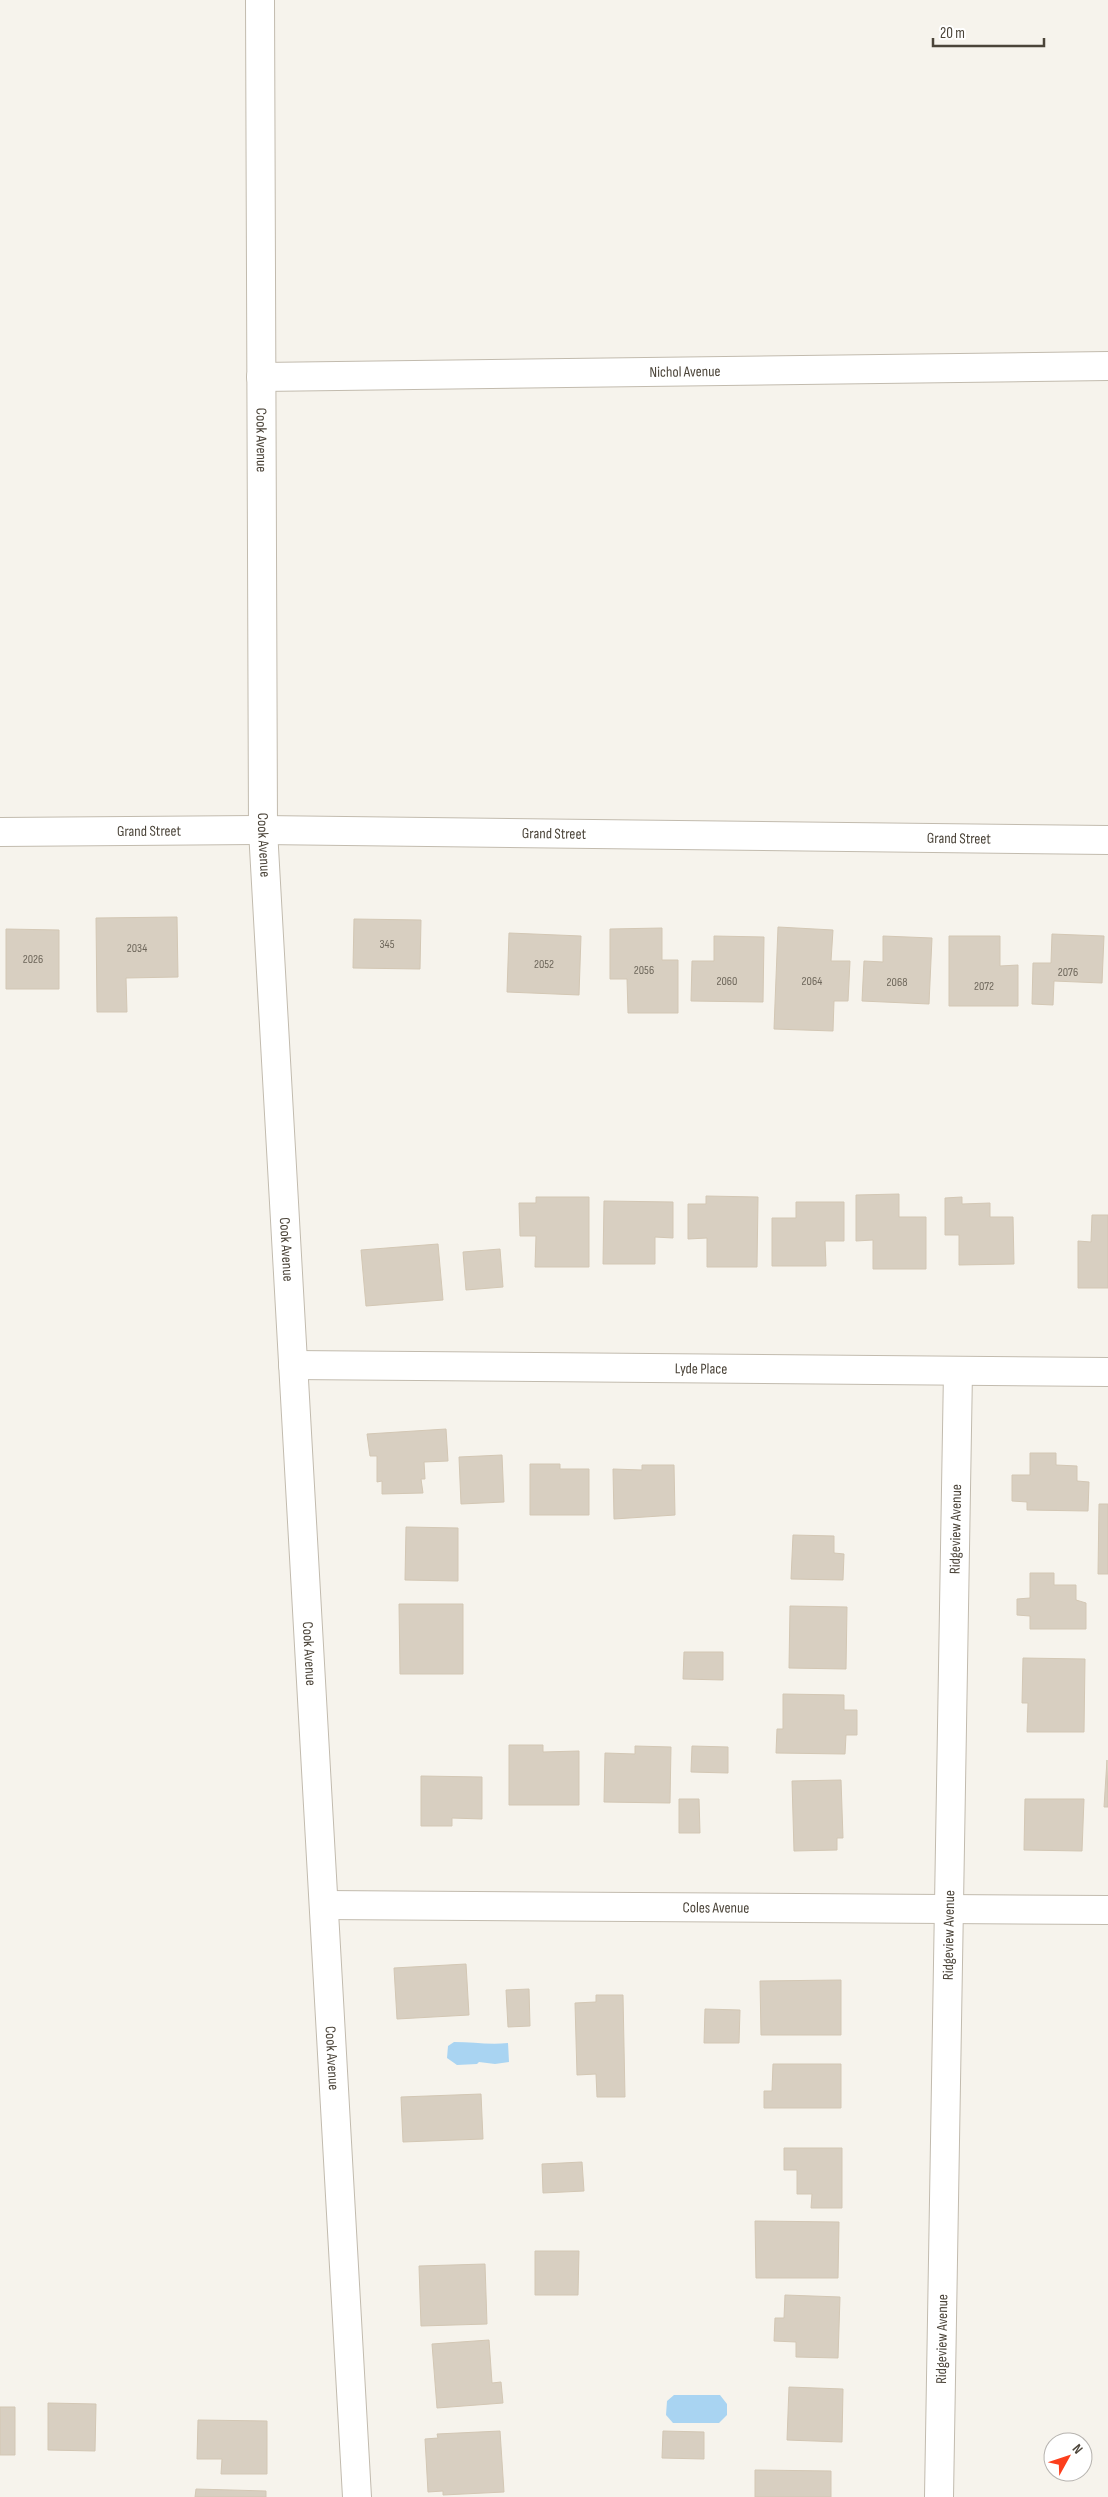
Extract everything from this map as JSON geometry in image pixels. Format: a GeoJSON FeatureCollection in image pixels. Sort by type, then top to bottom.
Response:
{"type":"FeatureCollection","features":[{"type":"Feature","properties":{"kind":"street","name":"Cook Avenue"},"geometry":{"type":"LineString","coordinates":[[260,0],[263,830],[357,2497]]}},
{"type":"Feature","properties":{"kind":"street","name":"Nichol Avenue"},"geometry":{"type":"LineString","coordinates":[[261,377],[1108,366]]}},
{"type":"Feature","properties":{"kind":"street","name":"Grand Street"},"geometry":{"type":"LineString","coordinates":[[0,832],[263,830],[1108,840]]}},
{"type":"Feature","properties":{"kind":"street","name":"Lyde Place"},"geometry":{"type":"LineString","coordinates":[[293,1365],[1108,1372]]}},
{"type":"Feature","properties":{"kind":"street","name":"Ridgeview Avenue"},"geometry":{"type":"LineString","coordinates":[[939,2497],[958,1371]]}},
{"type":"Feature","properties":{"kind":"street","name":"Coles Avenue"},"geometry":{"type":"LineString","coordinates":[[324,1905],[1108,1910]]}},
{"type":"Feature","properties":{"kind":"water"},"geometry":{"type":"Polygon","coordinates":[[[454,2042],[508,2043],[509,2062],[495,2064],[479,2062],[477,2064],[457,2065],[447,2058],[448,2046],[454,2042]]]}},
{"type":"Feature","properties":{"kind":"water"},"geometry":{"type":"Polygon","coordinates":[[[674,2395],[720,2395],[727,2404],[727,2415],[719,2423],[673,2423],[666,2415],[667,2401],[674,2395]]]}},
{"type":"Feature","properties":{"kind":"building"},"geometry":{"type":"Polygon","coordinates":[[[177,917],[178,977],[126,978],[127,1012],[97,1012],[96,918],[177,917]]]}},
{"type":"Feature","properties":{"kind":"building"},"geometry":{"type":"Polygon","coordinates":[[[354,919],[421,920],[420,969],[353,968],[354,919]]]}},
{"type":"Feature","properties":{"kind":"building"},"geometry":{"type":"Polygon","coordinates":[[[778,927],[833,930],[831,961],[850,961],[848,1001],[834,1001],[833,1031],[774,1029],[778,927]]]}},
{"type":"Feature","properties":{"kind":"building"},"geometry":{"type":"Polygon","coordinates":[[[662,928],[662,960],[678,960],[678,1013],[628,1013],[627,979],[610,979],[610,929],[662,928]]]}},
{"type":"Feature","properties":{"kind":"building"},"geometry":{"type":"Polygon","coordinates":[[[6,929],[59,930],[59,989],[6,989],[6,929]]]}},
{"type":"Feature","properties":{"kind":"building"},"geometry":{"type":"Polygon","coordinates":[[[509,933],[581,936],[579,995],[507,992],[509,933]]]}},
{"type":"Feature","properties":{"kind":"building"},"geometry":{"type":"Polygon","coordinates":[[[1052,934],[1104,936],[1102,983],[1054,981],[1053,1005],[1032,1004],[1033,963],[1051,963],[1052,934]]]}},
{"type":"Feature","properties":{"kind":"building"},"geometry":{"type":"Polygon","coordinates":[[[714,936],[764,937],[763,1002],[691,1001],[692,961],[714,961],[714,936]]]}},
{"type":"Feature","properties":{"kind":"building"},"geometry":{"type":"Polygon","coordinates":[[[883,936],[932,938],[929,1004],[862,1001],[864,961],[883,962],[883,936]]]}},
{"type":"Feature","properties":{"kind":"building"},"geometry":{"type":"Polygon","coordinates":[[[949,936],[1000,936],[1000,966],[1018,965],[1018,1006],[949,1006],[949,936]]]}},
{"type":"Feature","properties":{"kind":"building"},"geometry":{"type":"Polygon","coordinates":[[[899,1194],[899,1217],[926,1217],[926,1269],[873,1269],[873,1240],[856,1241],[856,1195],[899,1194]]]}},
{"type":"Feature","properties":{"kind":"building"},"geometry":{"type":"Polygon","coordinates":[[[706,1196],[758,1197],[757,1267],[707,1267],[707,1238],[688,1239],[688,1204],[706,1204],[706,1196]]]}},
{"type":"Feature","properties":{"kind":"building"},"geometry":{"type":"Polygon","coordinates":[[[536,1197],[589,1197],[589,1267],[535,1267],[536,1236],[520,1236],[519,1203],[536,1203],[536,1197]]]}},
{"type":"Feature","properties":{"kind":"building"},"geometry":{"type":"Polygon","coordinates":[[[962,1197],[962,1204],[990,1203],[990,1217],[1013,1217],[1014,1264],[959,1265],[959,1235],[945,1235],[945,1198],[962,1197]]]}},
{"type":"Feature","properties":{"kind":"building"},"geometry":{"type":"Polygon","coordinates":[[[604,1201],[673,1202],[673,1238],[655,1237],[655,1264],[603,1264],[604,1201]]]}},
{"type":"Feature","properties":{"kind":"building"},"geometry":{"type":"Polygon","coordinates":[[[796,1202],[844,1202],[844,1241],[825,1241],[826,1266],[772,1266],[772,1218],[796,1218],[796,1202]]]}},
{"type":"Feature","properties":{"kind":"building"},"geometry":{"type":"Polygon","coordinates":[[[1092,1215],[1108,1215],[1108,1288],[1078,1288],[1078,1241],[1091,1242],[1092,1215]]]}},
{"type":"Feature","properties":{"kind":"building"},"geometry":{"type":"Polygon","coordinates":[[[438,1244],[443,1300],[366,1306],[361,1250],[438,1244]]]}},
{"type":"Feature","properties":{"kind":"building"},"geometry":{"type":"Polygon","coordinates":[[[500,1249],[503,1287],[466,1290],[463,1252],[500,1249]]]}},
{"type":"Feature","properties":{"kind":"building"},"geometry":{"type":"Polygon","coordinates":[[[446,1429],[448,1461],[424,1462],[425,1479],[421,1479],[423,1493],[382,1494],[382,1481],[377,1482],[377,1456],[370,1456],[367,1434],[446,1429]]]}},
{"type":"Feature","properties":{"kind":"building"},"geometry":{"type":"Polygon","coordinates":[[[1030,1453],[1056,1453],[1056,1465],[1077,1466],[1077,1481],[1089,1482],[1088,1511],[1027,1510],[1027,1502],[1012,1501],[1012,1475],[1030,1475],[1030,1453]]]}},
{"type":"Feature","properties":{"kind":"building"},"geometry":{"type":"Polygon","coordinates":[[[502,1455],[504,1502],[461,1504],[459,1457],[502,1455]]]}},
{"type":"Feature","properties":{"kind":"building"},"geometry":{"type":"Polygon","coordinates":[[[530,1464],[560,1464],[560,1469],[589,1469],[589,1515],[530,1515],[530,1464]]]}},
{"type":"Feature","properties":{"kind":"building"},"geometry":{"type":"Polygon","coordinates":[[[642,1465],[674,1465],[675,1515],[614,1519],[613,1469],[642,1470],[642,1465]]]}},
{"type":"Feature","properties":{"kind":"building"},"geometry":{"type":"Polygon","coordinates":[[[1099,1504],[1108,1504],[1108,1574],[1098,1574],[1099,1504]]]}},
{"type":"Feature","properties":{"kind":"building"},"geometry":{"type":"Polygon","coordinates":[[[406,1527],[458,1528],[458,1581],[405,1580],[406,1527]]]}},
{"type":"Feature","properties":{"kind":"building"},"geometry":{"type":"Polygon","coordinates":[[[793,1535],[834,1536],[834,1553],[844,1554],[843,1580],[791,1579],[793,1535]]]}},
{"type":"Feature","properties":{"kind":"building"},"geometry":{"type":"Polygon","coordinates":[[[1030,1573],[1054,1573],[1054,1585],[1076,1585],[1076,1600],[1086,1603],[1086,1629],[1030,1629],[1030,1616],[1017,1615],[1017,1599],[1030,1598],[1030,1573]]]}},
{"type":"Feature","properties":{"kind":"building"},"geometry":{"type":"Polygon","coordinates":[[[399,1604],[463,1604],[463,1674],[400,1674],[399,1604]]]}},
{"type":"Feature","properties":{"kind":"building"},"geometry":{"type":"Polygon","coordinates":[[[790,1606],[847,1607],[846,1669],[789,1668],[790,1606]]]}},
{"type":"Feature","properties":{"kind":"building"},"geometry":{"type":"Polygon","coordinates":[[[684,1652],[723,1652],[723,1680],[683,1679],[684,1652]]]}},
{"type":"Feature","properties":{"kind":"building"},"geometry":{"type":"Polygon","coordinates":[[[1023,1658],[1085,1659],[1084,1732],[1027,1732],[1028,1703],[1022,1703],[1023,1658]]]}},
{"type":"Feature","properties":{"kind":"building"},"geometry":{"type":"Polygon","coordinates":[[[783,1694],[844,1695],[844,1710],[857,1710],[857,1735],[846,1735],[845,1754],[776,1753],[777,1729],[783,1729],[783,1694]]]}},
{"type":"Feature","properties":{"kind":"building"},"geometry":{"type":"Polygon","coordinates":[[[509,1745],[543,1745],[543,1752],[579,1751],[579,1805],[509,1805],[509,1745]]]}},
{"type":"Feature","properties":{"kind":"building"},"geometry":{"type":"Polygon","coordinates":[[[635,1746],[671,1747],[670,1803],[604,1802],[605,1753],[635,1754],[635,1746]]]}},
{"type":"Feature","properties":{"kind":"building"},"geometry":{"type":"Polygon","coordinates":[[[692,1746],[728,1747],[728,1773],[691,1772],[692,1746]]]}},
{"type":"Feature","properties":{"kind":"building"},"geometry":{"type":"Polygon","coordinates":[[[1107,1760],[1108,1807],[1104,1807],[1107,1760]]]}},
{"type":"Feature","properties":{"kind":"building"},"geometry":{"type":"Polygon","coordinates":[[[421,1776],[482,1777],[482,1819],[452,1818],[452,1826],[421,1826],[421,1776]]]}},
{"type":"Feature","properties":{"kind":"building"},"geometry":{"type":"Polygon","coordinates":[[[841,1780],[843,1838],[837,1838],[837,1850],[794,1851],[792,1781],[841,1780]]]}},
{"type":"Feature","properties":{"kind":"building"},"geometry":{"type":"Polygon","coordinates":[[[679,1799],[699,1799],[700,1833],[679,1833],[679,1799]]]}},
{"type":"Feature","properties":{"kind":"building"},"geometry":{"type":"Polygon","coordinates":[[[1025,1799],[1084,1799],[1082,1851],[1024,1850],[1025,1799]]]}},
{"type":"Feature","properties":{"kind":"building"},"geometry":{"type":"Polygon","coordinates":[[[466,1964],[469,2015],[397,2019],[394,1968],[466,1964]]]}},
{"type":"Feature","properties":{"kind":"building"},"geometry":{"type":"Polygon","coordinates":[[[841,1980],[841,2035],[761,2035],[760,1981],[841,1980]]]}},
{"type":"Feature","properties":{"kind":"building"},"geometry":{"type":"Polygon","coordinates":[[[529,1989],[530,2026],[508,2027],[506,1990],[529,1989]]]}},
{"type":"Feature","properties":{"kind":"building"},"geometry":{"type":"Polygon","coordinates":[[[596,1995],[623,1995],[625,2097],[597,2097],[596,2074],[577,2075],[575,2003],[596,2002],[596,1995]]]}},
{"type":"Feature","properties":{"kind":"building"},"geometry":{"type":"Polygon","coordinates":[[[705,2009],[740,2010],[739,2043],[704,2043],[705,2009]]]}},
{"type":"Feature","properties":{"kind":"building"},"geometry":{"type":"Polygon","coordinates":[[[773,2064],[841,2064],[841,2108],[764,2108],[764,2091],[772,2091],[773,2064]]]}},
{"type":"Feature","properties":{"kind":"building"},"geometry":{"type":"Polygon","coordinates":[[[481,2094],[483,2139],[403,2142],[401,2097],[481,2094]]]}},
{"type":"Feature","properties":{"kind":"building"},"geometry":{"type":"Polygon","coordinates":[[[784,2148],[842,2148],[842,2208],[811,2208],[812,2194],[797,2194],[797,2170],[784,2170],[784,2148]]]}},
{"type":"Feature","properties":{"kind":"building"},"geometry":{"type":"Polygon","coordinates":[[[582,2162],[584,2191],[543,2193],[542,2164],[582,2162]]]}},
{"type":"Feature","properties":{"kind":"building"},"geometry":{"type":"Polygon","coordinates":[[[755,2221],[839,2222],[838,2278],[756,2278],[755,2221]]]}},
{"type":"Feature","properties":{"kind":"building"},"geometry":{"type":"Polygon","coordinates":[[[535,2251],[579,2251],[578,2295],[535,2295],[535,2251]]]}},
{"type":"Feature","properties":{"kind":"building"},"geometry":{"type":"Polygon","coordinates":[[[485,2264],[487,2324],[421,2326],[419,2266],[485,2264]]]}},
{"type":"Feature","properties":{"kind":"building"},"geometry":{"type":"Polygon","coordinates":[[[785,2295],[840,2297],[838,2358],[796,2357],[796,2342],[774,2341],[775,2318],[784,2318],[785,2295]]]}},
{"type":"Feature","properties":{"kind":"building"},"geometry":{"type":"Polygon","coordinates":[[[489,2340],[492,2383],[501,2382],[503,2403],[437,2408],[432,2344],[489,2340]]]}},
{"type":"Feature","properties":{"kind":"building"},"geometry":{"type":"Polygon","coordinates":[[[789,2387],[843,2389],[842,2442],[787,2440],[789,2387]]]}},
{"type":"Feature","properties":{"kind":"building"},"geometry":{"type":"Polygon","coordinates":[[[48,2403],[96,2404],[95,2451],[48,2450],[48,2403]]]}},
{"type":"Feature","properties":{"kind":"building"},"geometry":{"type":"Polygon","coordinates":[[[0,2407],[15,2407],[15,2455],[0,2455],[0,2407]]]}},
{"type":"Feature","properties":{"kind":"building"},"geometry":{"type":"Polygon","coordinates":[[[198,2420],[267,2421],[267,2474],[221,2474],[222,2459],[197,2459],[198,2420]]]}},
{"type":"Feature","properties":{"kind":"building"},"geometry":{"type":"Polygon","coordinates":[[[500,2431],[504,2492],[443,2495],[443,2491],[428,2492],[425,2439],[438,2438],[437,2434],[500,2431]]]}},
{"type":"Feature","properties":{"kind":"building"},"geometry":{"type":"Polygon","coordinates":[[[663,2431],[704,2432],[704,2459],[662,2458],[663,2431]]]}},
{"type":"Feature","properties":{"kind":"building"},"geometry":{"type":"Polygon","coordinates":[[[755,2470],[831,2471],[831,2497],[755,2497],[755,2470]]]}},
{"type":"Feature","properties":{"kind":"building"},"geometry":{"type":"Polygon","coordinates":[[[196,2489],[266,2491],[266,2497],[195,2497],[196,2489]]]}}]}
